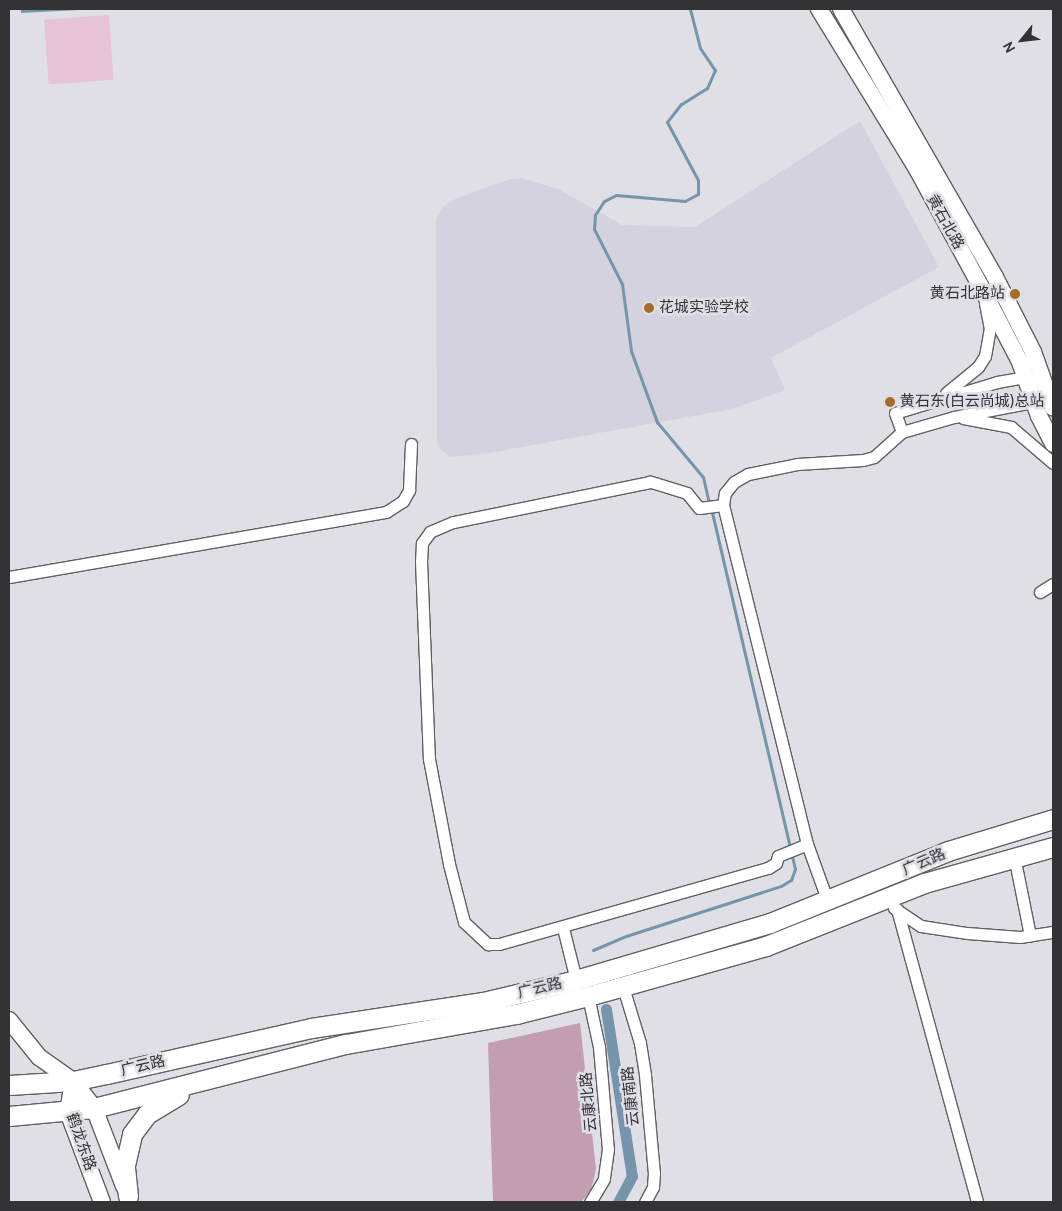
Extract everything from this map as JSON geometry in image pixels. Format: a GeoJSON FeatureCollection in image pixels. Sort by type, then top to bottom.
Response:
{"type":"FeatureCollection","features":[{"type":"Feature","properties":{"kind":"main road","name":"广云路"},"geometry":{"type":"LineString","coordinates":[[9,1085],[73,1081],[345,1021],[483,1002],[576,980],[711,942],[828,902],[948,851],[1053,819]]}},
{"type":"Feature","properties":{"kind":"main road","name":"广云路"},"geometry":{"type":"LineString","coordinates":[[9,1116],[68,1112],[94,1108],[346,1044],[516,1014],[588,996],[766,946],[890,905],[938,878],[1053,847]]}},
{"type":"Feature","properties":{"kind":"main road"},"geometry":{"type":"LineString","coordinates":[[123,1200],[127,1149],[138,1123],[153,1109],[202,1082],[194,1054]]}},
{"type":"Feature","properties":{"kind":"street","name":"黄石北路"},"geometry":{"type":"LineString","coordinates":[[819,9],[917,169],[981,287],[1020,362],[1033,402],[1053,444]]}},
{"type":"Feature","properties":{"kind":"street","name":"黄石北路"},"geometry":{"type":"LineString","coordinates":[[841,9],[996,277],[1050,388],[1053,408]]}},
{"type":"Feature","properties":{"kind":"street"},"geometry":{"type":"LineString","coordinates":[[938,399],[978,367],[985,356],[990,329],[981,287]]}},
{"type":"Feature","properties":{"kind":"street"},"geometry":{"type":"LineString","coordinates":[[828,902],[807,844],[723,504],[726,493],[734,482],[748,474],[797,464],[863,460],[874,457],[902,432],[954,417],[1033,402],[1050,388],[1025,378],[997,382],[938,399],[895,413],[902,432]]}},
{"type":"Feature","properties":{"kind":"street"},"geometry":{"type":"LineString","coordinates":[[954,417],[1011,427],[1053,463]]}},
{"type":"Feature","properties":{"kind":"street"},"geometry":{"type":"LineString","coordinates":[[9,577],[386,512],[403,501],[409,490],[411,444]]}},
{"type":"Feature","properties":{"kind":"street"},"geometry":{"type":"LineString","coordinates":[[723,504],[699,508],[687,493],[650,482],[453,522],[430,532],[422,543],[429,758],[464,922],[488,944],[514,942],[768,868],[776,863],[778,856],[807,844]]}},
{"type":"Feature","properties":{"kind":"street"},"geometry":{"type":"LineString","coordinates":[[1040,592],[1053,584]]}},
{"type":"Feature","properties":{"kind":"street"},"geometry":{"type":"LineString","coordinates":[[1014,856],[1034,934]]}},
{"type":"Feature","properties":{"kind":"street"},"geometry":{"type":"LineString","coordinates":[[890,905],[921,926],[968,933],[1034,934],[1053,932]]}},
{"type":"Feature","properties":{"kind":"street"},"geometry":{"type":"LineString","coordinates":[[890,905],[977,1202]]}},
{"type":"Feature","properties":{"kind":"street"},"geometry":{"type":"LineString","coordinates":[[563,928],[576,980]]}},
{"type":"Feature","properties":{"kind":"street","name":"云康南路"},"geometry":{"type":"LineString","coordinates":[[622,987],[640,1043],[645,1075],[654,1173],[653,1187],[645,1202]]}},
{"type":"Feature","properties":{"kind":"street","name":"云康北路"},"geometry":{"type":"LineString","coordinates":[[588,996],[599,1047],[608,1149],[604,1179],[590,1202]]}},
{"type":"Feature","properties":{"kind":"street","name":"鹤龙东路"},"geometry":{"type":"LineString","coordinates":[[9,1020],[39,1057],[73,1081],[94,1108],[123,1200]]}},
{"type":"Feature","properties":{"kind":"street","name":"鹤龙东路"},"geometry":{"type":"LineString","coordinates":[[73,1081],[68,1112],[102,1202]]}},
{"type":"Feature","properties":{"kind":"shaded area"},"geometry":{"type":"Polygon","coordinates":[[[109,15],[114,80],[49,84],[44,20],[109,15]]]}},
{"type":"Feature","properties":{"kind":"shaded area","name":"花城实验学校"},"geometry":{"type":"Polygon","coordinates":[[[860,121],[939,267],[771,358],[785,390],[732,409],[489,453],[450,457],[441,450],[437,442],[436,219],[443,207],[455,199],[510,179],[522,178],[558,189],[622,225],[695,227],[860,121]]]}},
{"type":"Feature","properties":{"kind":"shaded area"},"geometry":{"type":"Polygon","coordinates":[[[580,1023],[596,1169],[591,1190],[581,1202],[493,1202],[488,1043],[580,1023]]]}},
{"type":"Feature","properties":{"kind":"water"},"geometry":{"type":"Polygon","coordinates":[[[21,9],[98,9],[21,13],[21,9]]]}},
{"type":"Feature","properties":{"kind":"waterway"},"geometry":{"type":"LineString","coordinates":[[690,9],[700,48],[715,70],[707,88],[681,104],[667,122],[698,180],[698,194],[685,201],[616,195],[604,201],[595,215],[594,229],[622,284],[631,351],[657,422],[703,477],[709,503]]}},
{"type":"Feature","properties":{"kind":"waterway"},"geometry":{"type":"LineString","coordinates":[[593,950],[626,936],[781,886],[791,880],[795,869],[711,509]]}},
{"type":"Feature","properties":{"kind":"waterway"},"geometry":{"type":"LineString","coordinates":[[606,1009],[632,1176],[618,1202]]}},
{"type":"Feature","properties":{"kind":"place","name":"黄石北路站"},"geometry":{"type":"Point","coordinates":[1015,294]}},
{"type":"Feature","properties":{"kind":"place","name":"花城实验学校"},"geometry":{"type":"Point","coordinates":[649,308]}},
{"type":"Feature","properties":{"kind":"place","name":"黄石东(白云尚城)总站"},"geometry":{"type":"Point","coordinates":[890,402]}}]}
